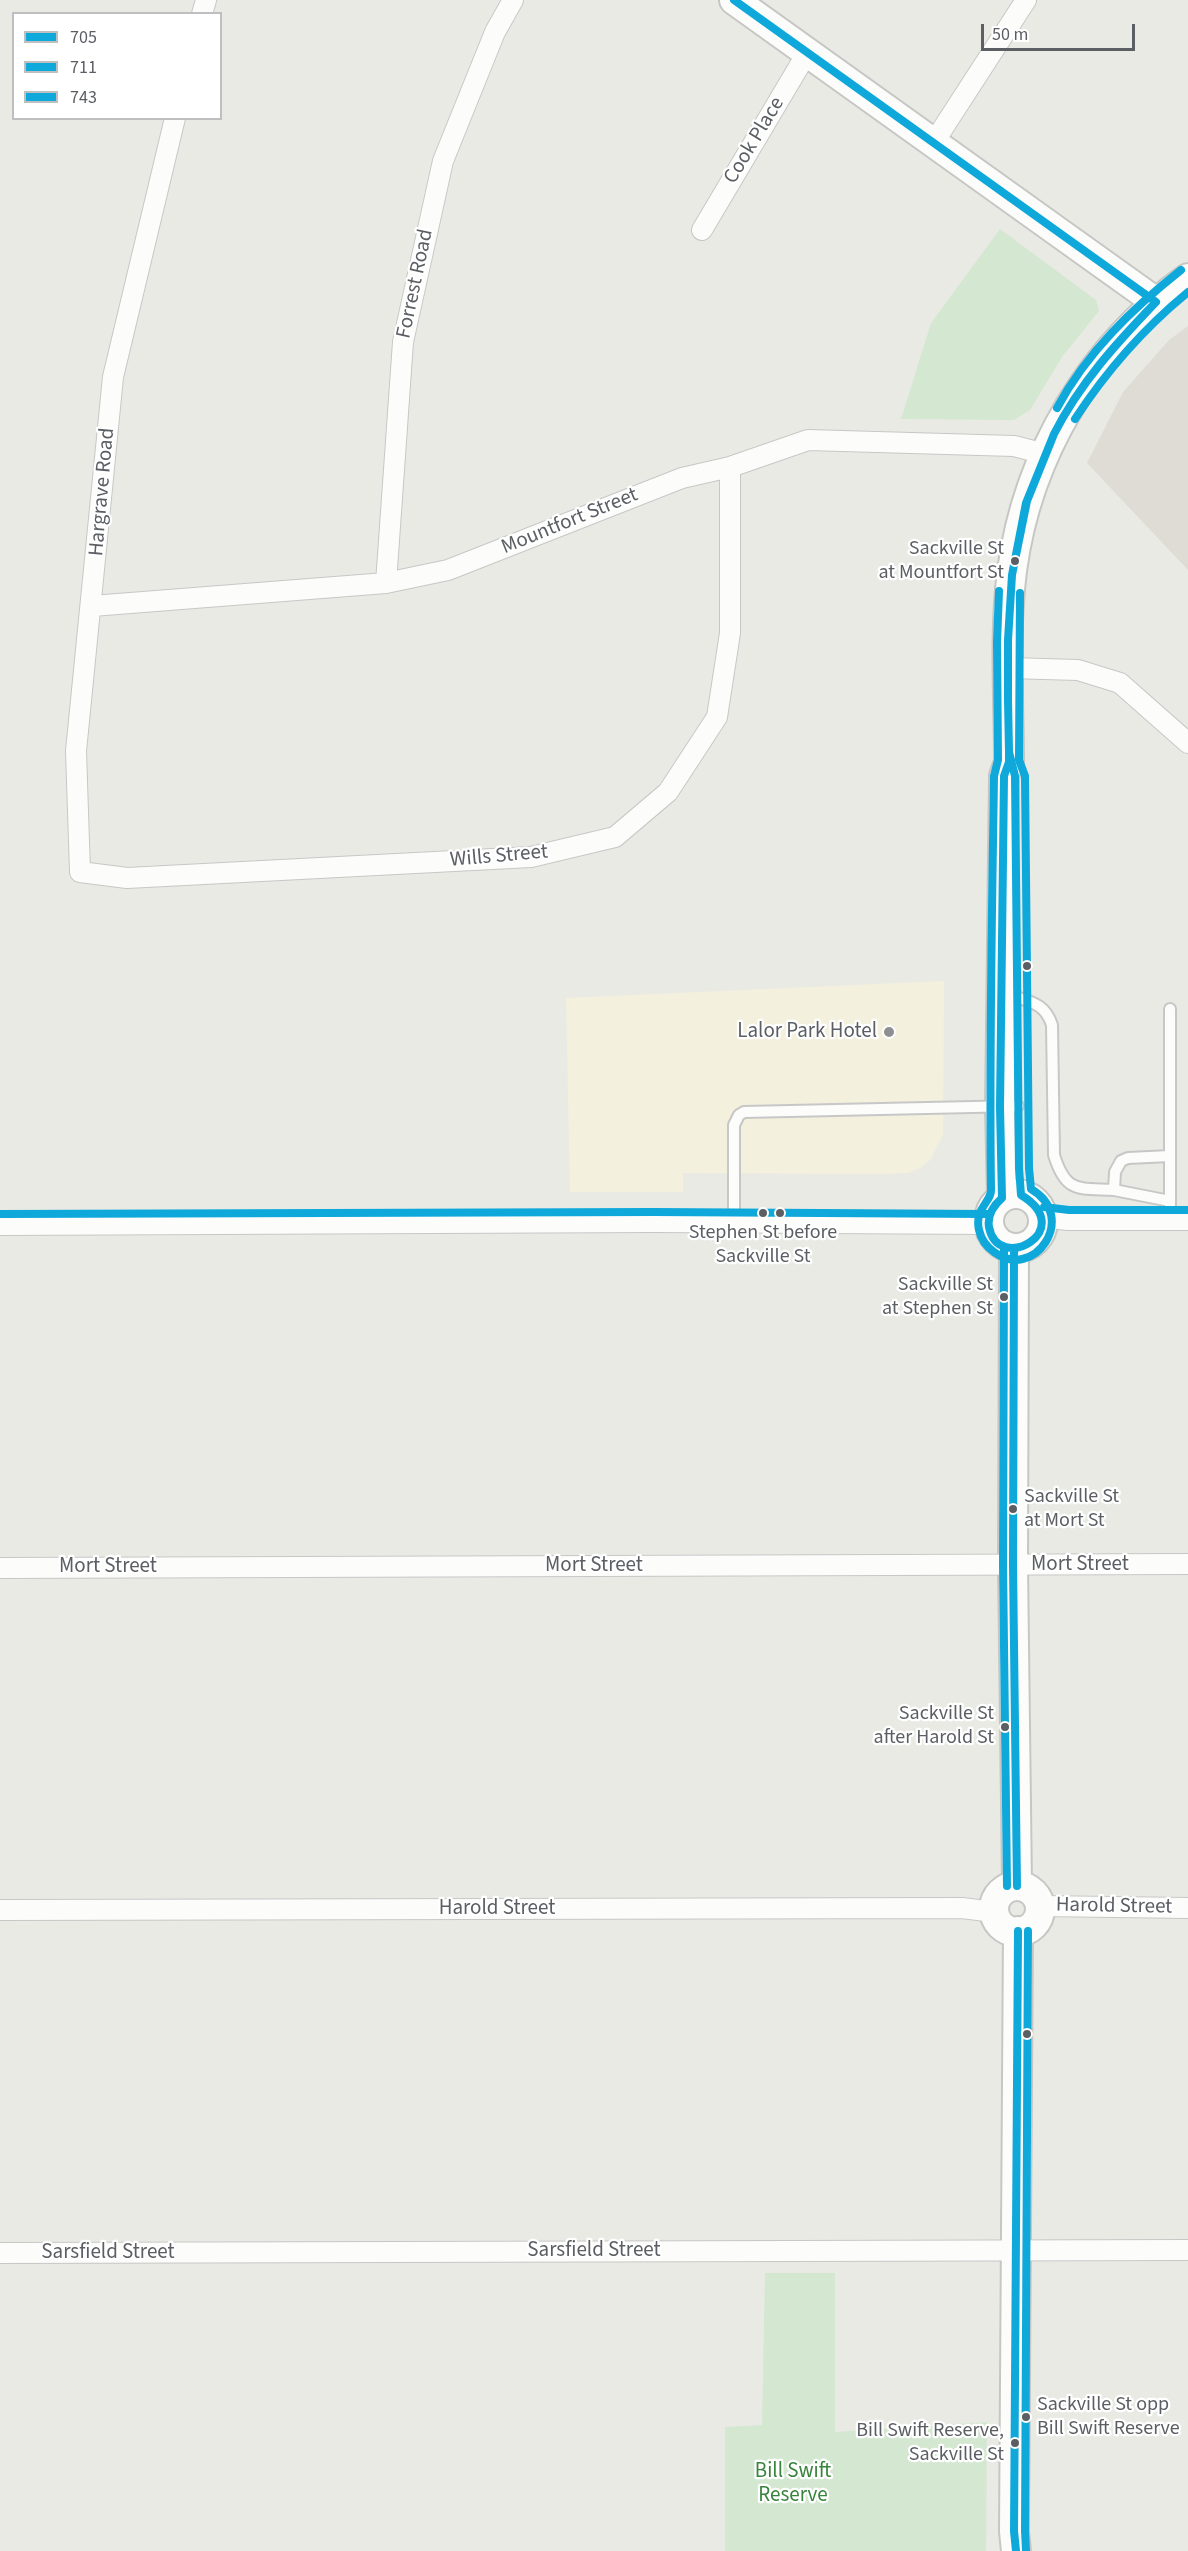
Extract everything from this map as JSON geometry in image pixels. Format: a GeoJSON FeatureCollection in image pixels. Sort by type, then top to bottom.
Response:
{"type":"FeatureCollection","features":[{"type":"Feature","properties":{"kind":"street","name":"Forrest Road"},"geometry":{"type":"LineString","coordinates":[[386,583],[403,342],[443,161],[495,32],[513,0]]}},
{"type":"Feature","properties":{"kind":"street"},"geometry":{"type":"LineString","coordinates":[[734,0],[1156,302]]}},
{"type":"Feature","properties":{"kind":"street"},"geometry":{"type":"LineString","coordinates":[[933,142],[1026,0]]}},
{"type":"Feature","properties":{"kind":"street","name":"Cook Place"},"geometry":{"type":"LineString","coordinates":[[702,230],[807,52]]}},
{"type":"Feature","properties":{"kind":"street","name":"Hargrave Road"},"geometry":{"type":"LineString","coordinates":[[80,872],[76,750],[113,377],[175,120]]}},
{"type":"Feature","properties":{"kind":"street"},"geometry":{"type":"LineString","coordinates":[[1012,1196],[1004,776],[1009,762],[1010,590],[1015,553],[1023,513],[1045,454],[1054,434],[1091,374],[1111,349],[1156,302],[1188,279]]}},
{"type":"Feature","properties":{"kind":"street","name":"Mountfort Street"},"geometry":{"type":"LineString","coordinates":[[92,606],[386,583],[448,570],[682,478],[730,467],[808,440],[1014,446],[1045,454]]}},
{"type":"Feature","properties":{"kind":"street","name":"Wills Street"},"geometry":{"type":"LineString","coordinates":[[80,872],[127,878],[531,857],[615,837],[668,792],[717,717],[730,633],[730,467]]}},
{"type":"Feature","properties":{"kind":"street"},"geometry":{"type":"LineString","coordinates":[[1009,668],[1078,670],[1120,683],[1188,742]]}},
{"type":"Feature","properties":{"kind":"street"},"geometry":{"type":"LineString","coordinates":[[1009,762],[1015,776],[1019,998],[1009,1106]]}},
{"type":"Feature","properties":{"kind":"street"},"geometry":{"type":"LineString","coordinates":[[1012,1196],[1035,1203],[1043,1217],[1036,1240],[1030,1245],[1014,1249],[994,1238],[988,1224],[992,1209],[1012,1196]]}},
{"type":"Feature","properties":{"kind":"street"},"geometry":{"type":"LineString","coordinates":[[1043,1217],[1068,1220],[1176,1214]]}},
{"type":"Feature","properties":{"kind":"street"},"geometry":{"type":"LineString","coordinates":[[0,1225],[734,1222],[988,1224]]}},
{"type":"Feature","properties":{"kind":"street"},"geometry":{"type":"LineString","coordinates":[[1014,1249],[1013,1565],[1017,1886]]}},
{"type":"Feature","properties":{"kind":"street","name":"Mort Street"},"geometry":{"type":"LineString","coordinates":[[0,1568],[1188,1564]]}},
{"type":"Feature","properties":{"kind":"street"},"geometry":{"type":"LineString","coordinates":[[1017,1886],[1029,1890],[1039,1906],[1036,1920],[1031,1926],[1018,1931],[1005,1928],[1000,1924],[994,1912],[999,1894],[1017,1886]]}},
{"type":"Feature","properties":{"kind":"street","name":"Harold Street"},"geometry":{"type":"LineString","coordinates":[[1039,1906],[1188,1908]]}},
{"type":"Feature","properties":{"kind":"street","name":"Harold Street"},"geometry":{"type":"LineString","coordinates":[[0,1911],[962,1908],[994,1912]]}},
{"type":"Feature","properties":{"kind":"street"},"geometry":{"type":"LineString","coordinates":[[1016,2551],[1015,2250],[1018,1931]]}},
{"type":"Feature","properties":{"kind":"street","name":"Sarsfield Street"},"geometry":{"type":"LineString","coordinates":[[0,2253],[1188,2250]]}},
{"type":"Feature","properties":{"kind":"lane"},"geometry":{"type":"LineString","coordinates":[[1019,998],[1044,1008],[1052,1025],[1054,1155],[1059,1171],[1066,1182],[1077,1188],[1114,1190],[1176,1214],[1170,1156],[1170,1009]]}},
{"type":"Feature","properties":{"kind":"lane"},"geometry":{"type":"LineString","coordinates":[[734,1222],[735,1125],[739,1115],[744,1112],[1009,1106]]}},
{"type":"Feature","properties":{"kind":"lane"},"geometry":{"type":"LineString","coordinates":[[1114,1190],[1115,1172],[1121,1161],[1128,1158],[1170,1156]]}},
{"type":"Feature","properties":{"kind":"shaded area"},"geometry":{"type":"Polygon","coordinates":[[[1188,326],[1188,570],[1087,463],[1123,392],[1169,340],[1188,326]]]}},
{"type":"Feature","properties":{"kind":"shaded area"},"geometry":{"type":"Polygon","coordinates":[[[944,981],[943,1135],[931,1159],[922,1167],[909,1173],[879,1174],[683,1173],[683,1192],[570,1192],[566,998],[944,981]]]}},
{"type":"Feature","properties":{"kind":"green space"},"geometry":{"type":"Polygon","coordinates":[[[1000,229],[1096,300],[1099,311],[1062,357],[1030,410],[1014,420],[901,419],[931,323],[1000,229]]]}},
{"type":"Feature","properties":{"kind":"green space","name":"Bill Swift Reserve"},"geometry":{"type":"Polygon","coordinates":[[[765,2273],[835,2273],[835,2432],[987,2422],[986,2551],[725,2551],[725,2427],[762,2425],[765,2273]]]}},
{"type":"Feature","properties":{"kind":"transit line","name":"705"},"geometry":{"type":"LineString","coordinates":[[734,0],[1156,302]]}},
{"type":"Feature","properties":{"kind":"transit line","name":"711"},"geometry":{"type":"LineString","coordinates":[[1057,408],[1082,368],[1112,332],[1181,270]]}},
{"type":"Feature","properties":{"kind":"transit line","name":"711"},"geometry":{"type":"LineString","coordinates":[[1075,419],[1127,351],[1188,292]]}},
{"type":"Feature","properties":{"kind":"transit line","name":"705"},"geometry":{"type":"LineString","coordinates":[[1156,302],[1113,348],[1087,381],[1054,434],[1075,398],[1087,381],[1100,364],[1127,333],[1156,302]]}},
{"type":"Feature","properties":{"kind":"transit line","name":"705"},"geometry":{"type":"LineString","coordinates":[[1012,575],[1026,503],[1054,434]]}},
{"type":"Feature","properties":{"kind":"transit line","name":"705"},"geometry":{"type":"LineString","coordinates":[[1012,575],[1027,501],[1054,434]]}},
{"type":"Feature","properties":{"kind":"transit line","name":"705"},"geometry":{"type":"LineString","coordinates":[[1008,640],[1012,575]]}},
{"type":"Feature","properties":{"kind":"transit line","name":"705"},"geometry":{"type":"LineString","coordinates":[[1008,640],[1012,575]]}},
{"type":"Feature","properties":{"kind":"transit line","name":"711"},"geometry":{"type":"LineString","coordinates":[[999,591],[998,760],[994,776],[991,1194],[981,1211],[978,1222],[980,1233],[987,1245],[994,1252],[1009,1259],[1023,1259],[1036,1253],[1045,1242],[1051,1229],[1051,1215],[1045,1201],[1031,1189],[1029,1168],[1025,776],[1019,760],[1020,593]]}},
{"type":"Feature","properties":{"kind":"transit line","name":"705"},"geometry":{"type":"LineString","coordinates":[[1008,640],[1008,700]]}},
{"type":"Feature","properties":{"kind":"transit line","name":"705"},"geometry":{"type":"LineString","coordinates":[[1008,640],[1008,700]]}},
{"type":"Feature","properties":{"kind":"transit line","name":"705"},"geometry":{"type":"LineString","coordinates":[[1008,700],[1009,752]]}},
{"type":"Feature","properties":{"kind":"transit line","name":"705"},"geometry":{"type":"LineString","coordinates":[[1008,700],[1009,752]]}},
{"type":"Feature","properties":{"kind":"transit line","name":"705"},"geometry":{"type":"LineString","coordinates":[[1009,752],[1015,776],[1019,1168],[1021,1195],[1037,1208],[1042,1222],[1039,1233],[1030,1242],[1018,1247],[1006,1247],[995,1241],[989,1227],[991,1211],[1002,1198],[1000,1107],[1004,776],[1009,762],[1009,752]]}},
{"type":"Feature","properties":{"kind":"transit line","name":"743"},"geometry":{"type":"LineString","coordinates":[[1044,1207],[1069,1210],[1188,1210]]}},
{"type":"Feature","properties":{"kind":"transit line","name":"743"},"geometry":{"type":"LineString","coordinates":[[0,1214],[653,1212],[988,1214]]}},
{"type":"Feature","properties":{"kind":"transit line","name":"711"},"geometry":{"type":"LineString","coordinates":[[1004,1249],[1003,1565],[1007,1886]]}},
{"type":"Feature","properties":{"kind":"transit line","name":"705"},"geometry":{"type":"LineString","coordinates":[[1014,1249],[1013,1565],[1017,1886]]}},
{"type":"Feature","properties":{"kind":"transit line","name":"705"},"geometry":{"type":"LineString","coordinates":[[1016,2551],[1014,2531],[1018,1931]]}},
{"type":"Feature","properties":{"kind":"transit line","name":"711"},"geometry":{"type":"LineString","coordinates":[[1026,2550],[1028,1931]]}},
{"type":"Feature","properties":{"kind":"place","name":"Sackville St at Mountfort St"},"geometry":{"type":"Point","coordinates":[1015,561]}},
{"type":"Feature","properties":{"kind":"place","name":"Lalor Park Hotel"},"geometry":{"type":"Point","coordinates":[889,1032]}},
{"type":"Feature","properties":{"kind":"place","name":"Stephen St before Sackville St"},"geometry":{"type":"Point","coordinates":[763,1213]}},
{"type":"Feature","properties":{"kind":"place","name":"Sackville St at Stephen St"},"geometry":{"type":"Point","coordinates":[1004,1297]}},
{"type":"Feature","properties":{"kind":"place","name":"Sackville St at Mort St"},"geometry":{"type":"Point","coordinates":[1013,1509]}},
{"type":"Feature","properties":{"kind":"place","name":"Sackville St after Harold St"},"geometry":{"type":"Point","coordinates":[1005,1727]}},
{"type":"Feature","properties":{"kind":"place","name":"Sackville St opp Bill Swift Reserve"},"geometry":{"type":"Point","coordinates":[1026,2417]}},
{"type":"Feature","properties":{"kind":"place","name":"Bill Swift Reserve, Sackville St"},"geometry":{"type":"Point","coordinates":[1015,2443]}}]}
